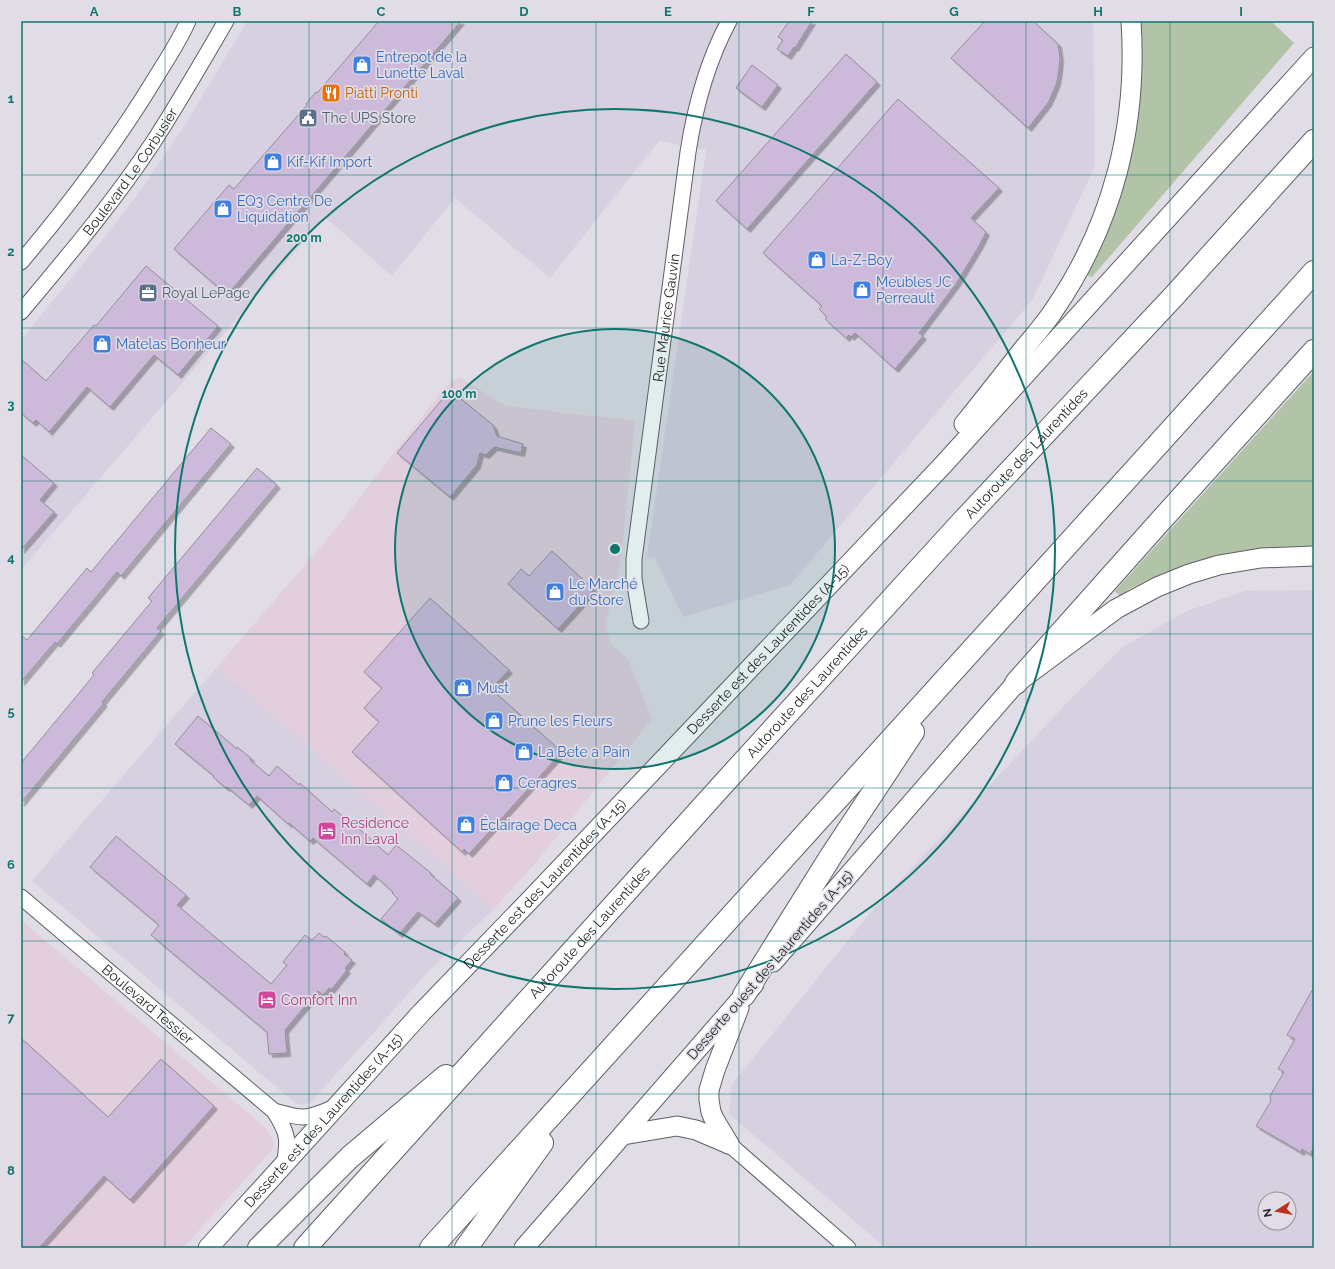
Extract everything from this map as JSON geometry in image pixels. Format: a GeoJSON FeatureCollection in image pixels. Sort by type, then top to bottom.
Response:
{"type":"FeatureCollection","features":[{"type":"Feature","properties":{"kind":"highway","name":"Autoroute des Laurentides"},"geometry":{"type":"LineString","coordinates":[[305,1248],[962,522],[1174,296],[1314,141]]}},
{"type":"Feature","properties":{"kind":"highway"},"geometry":{"type":"LineString","coordinates":[[431,1248],[1314,272]]}},
{"type":"Feature","properties":{"kind":"highway"},"geometry":{"type":"LineString","coordinates":[[1016,683],[1314,351]]}},
{"type":"Feature","properties":{"kind":"highway"},"geometry":{"type":"LineString","coordinates":[[744,995],[831,856],[954,670]]}},
{"type":"Feature","properties":{"kind":"highway"},"geometry":{"type":"LineString","coordinates":[[259,1248],[350,1157],[502,1030]]}},
{"type":"Feature","properties":{"kind":"highway"},"geometry":{"type":"LineString","coordinates":[[466,1248],[610,1049]]}},
{"type":"Feature","properties":{"kind":"main road"},"geometry":{"type":"LineString","coordinates":[[886,525],[1053,311],[1086,255],[1114,187],[1126,136],[1130,111],[1132,76],[1131,21]]}},
{"type":"Feature","properties":{"kind":"main road"},"geometry":{"type":"LineString","coordinates":[[886,525],[942,466],[1314,58]]}},
{"type":"Feature","properties":{"kind":"main road","name":"Desserte est des Laurentides (A-15)"},"geometry":{"type":"LineString","coordinates":[[208,1248],[422,1012],[886,525]]}},
{"type":"Feature","properties":{"kind":"main road","name":"Desserte ouest des Laurentides (A-15)"},"geometry":{"type":"LineString","coordinates":[[524,1248],[1016,683],[1116,610],[1162,584],[1189,574],[1233,562],[1274,557],[1314,556]]}},
{"type":"Feature","properties":{"kind":"main road"},"geometry":{"type":"LineString","coordinates":[[729,1144],[711,1112],[709,1090],[715,1070],[744,995]]}},
{"type":"Feature","properties":{"kind":"main road"},"geometry":{"type":"LineString","coordinates":[[623,1135],[678,1126],[696,1130],[729,1144]]}},
{"type":"Feature","properties":{"kind":"street"},"geometry":{"type":"LineString","coordinates":[[21,262],[55,222],[118,136],[154,80],[188,21]]}},
{"type":"Feature","properties":{"kind":"street","name":"Boulevard Le Corbusier"},"geometry":{"type":"LineString","coordinates":[[21,312],[81,240],[129,177],[164,125],[226,21]]}},
{"type":"Feature","properties":{"kind":"street","name":"Rue Maurice Gauvin"},"geometry":{"type":"LineString","coordinates":[[641,621],[634,579],[634,559],[689,146],[704,80],[714,51],[729,21]]}},
{"type":"Feature","properties":{"kind":"street","name":"Boulevard Tessier"},"geometry":{"type":"LineString","coordinates":[[21,897],[274,1111],[287,1134],[287,1150],[284,1165]]}},
{"type":"Feature","properties":{"kind":"street","name":"Boulevard Tessier"},"geometry":{"type":"LineString","coordinates":[[274,1111],[297,1117],[303,1117],[311,1116],[337,1106]]}},
{"type":"Feature","properties":{"kind":"street"},"geometry":{"type":"LineString","coordinates":[[729,1144],[848,1248]]}},
{"type":"Feature","properties":{"kind":"shaded area"},"geometry":{"type":"Polygon","coordinates":[[[247,21],[1093,21],[1095,166],[1033,299],[790,585],[683,617],[655,558],[647,557],[706,150],[659,141],[550,278],[455,198],[392,276],[325,217],[21,570],[21,340],[119,219],[144,185],[186,123],[247,21]]]}},
{"type":"Feature","properties":{"kind":"shaded area"},"geometry":{"type":"Polygon","coordinates":[[[459,377],[506,406],[635,421],[621,561],[605,626],[611,644],[628,659],[652,719],[538,860],[494,909],[217,667],[330,536],[445,387],[459,377]]]}},
{"type":"Feature","properties":{"kind":"shaded area"},"geometry":{"type":"Polygon","coordinates":[[[1314,590],[1314,1248],[886,1248],[729,1114],[732,1084],[875,907],[1066,704],[1124,646],[1187,611],[1245,591],[1314,590]]]}},
{"type":"Feature","properties":{"kind":"shaded area"},"geometry":{"type":"Polygon","coordinates":[[[217,667],[494,909],[428,972],[313,1100],[301,1105],[294,1102],[32,881],[217,667]]]}},
{"type":"Feature","properties":{"kind":"shaded area"},"geometry":{"type":"Polygon","coordinates":[[[21,920],[267,1129],[274,1143],[272,1150],[183,1248],[21,1248],[21,920]]]}},
{"type":"Feature","properties":{"kind":"green space"},"geometry":{"type":"Polygon","coordinates":[[[1139,21],[1271,21],[1294,43],[1092,277],[1084,274],[1139,85],[1142,48],[1139,21]]]}},
{"type":"Feature","properties":{"kind":"green space"},"geometry":{"type":"Polygon","coordinates":[[[1314,371],[1314,547],[1178,568],[1151,578],[1129,589],[1120,596],[1115,591],[1314,371]]]}},
{"type":"Feature","properties":{"kind":"building"},"geometry":{"type":"Polygon","coordinates":[[[379,21],[461,21],[227,295],[174,249],[229,185],[234,189],[307,105],[306,104],[316,92],[317,93],[379,21]]]}},
{"type":"Feature","properties":{"kind":"building"},"geometry":{"type":"Polygon","coordinates":[[[789,21],[812,21],[795,48],[794,47],[788,56],[777,49],[783,40],[778,37],[789,21]]]}},
{"type":"Feature","properties":{"kind":"building"},"geometry":{"type":"Polygon","coordinates":[[[985,21],[1033,21],[1058,44],[1060,58],[1057,82],[1048,103],[1028,128],[951,58],[985,21]]]}},
{"type":"Feature","properties":{"kind":"building"},"geometry":{"type":"Polygon","coordinates":[[[846,54],[877,82],[747,229],[716,201],[846,54]]]}},
{"type":"Feature","properties":{"kind":"building"},"geometry":{"type":"Polygon","coordinates":[[[752,65],[778,85],[762,107],[736,88],[752,65]]]}},
{"type":"Feature","properties":{"kind":"building"},"geometry":{"type":"Polygon","coordinates":[[[898,99],[999,188],[971,218],[986,232],[979,246],[956,284],[919,333],[923,336],[895,369],[855,333],[851,337],[849,335],[846,338],[825,319],[827,317],[819,309],[822,306],[763,253],[898,99]]]}},
{"type":"Feature","properties":{"kind":"building"},"geometry":{"type":"Polygon","coordinates":[[[146,266],[218,326],[178,375],[154,355],[110,407],[87,387],[49,432],[36,420],[33,423],[21,413],[21,359],[46,381],[94,325],[96,326],[146,266]]]}},
{"type":"Feature","properties":{"kind":"building"},"geometry":{"type":"Polygon","coordinates":[[[450,390],[493,425],[497,436],[523,444],[521,453],[494,447],[486,455],[480,453],[477,465],[450,497],[397,453],[450,390]]]}},
{"type":"Feature","properties":{"kind":"building"},"geometry":{"type":"Polygon","coordinates":[[[211,428],[231,444],[121,576],[117,572],[57,644],[55,642],[21,682],[21,635],[27,640],[87,568],[91,572],[211,428]]]}},
{"type":"Feature","properties":{"kind":"building"},"geometry":{"type":"Polygon","coordinates":[[[21,455],[54,483],[40,500],[54,512],[21,550],[21,455]]]}},
{"type":"Feature","properties":{"kind":"building"},"geometry":{"type":"Polygon","coordinates":[[[257,468],[277,485],[157,628],[161,631],[102,702],[104,703],[21,803],[21,763],[94,675],[92,673],[152,601],[148,598],[257,468]]]}},
{"type":"Feature","properties":{"kind":"building"},"geometry":{"type":"Polygon","coordinates":[[[552,551],[591,587],[592,592],[558,629],[508,584],[521,569],[529,576],[552,551]]]}},
{"type":"Feature","properties":{"kind":"building"},"geometry":{"type":"Polygon","coordinates":[[[430,598],[509,670],[491,689],[562,752],[469,854],[464,849],[462,852],[352,752],[379,722],[364,708],[382,688],[364,672],[430,598]]]}},
{"type":"Feature","properties":{"kind":"building"},"geometry":{"type":"Polygon","coordinates":[[[198,716],[237,749],[237,747],[251,758],[250,760],[269,776],[277,766],[299,785],[300,783],[332,812],[334,809],[356,826],[388,855],[396,845],[431,873],[430,874],[458,898],[435,924],[418,912],[399,934],[381,919],[398,899],[392,893],[393,892],[374,875],[367,884],[313,838],[310,841],[289,823],[288,824],[257,796],[249,805],[227,787],[226,788],[213,777],[214,776],[175,744],[198,716]]]}},
{"type":"Feature","properties":{"kind":"building"},"geometry":{"type":"Polygon","coordinates":[[[116,836],[186,895],[177,905],[271,984],[287,965],[283,962],[305,935],[312,940],[319,933],[324,937],[326,936],[352,960],[345,968],[347,970],[331,990],[329,988],[323,995],[318,991],[285,1030],[287,1053],[269,1054],[267,1032],[151,935],[159,925],[90,867],[116,836]]]}},
{"type":"Feature","properties":{"kind":"building"},"geometry":{"type":"Polygon","coordinates":[[[1314,987],[1314,1147],[1310,1154],[1302,1149],[1301,1152],[1256,1126],[1271,1101],[1270,1096],[1284,1072],[1278,1069],[1295,1039],[1287,1035],[1314,987]]]}},
{"type":"Feature","properties":{"kind":"building"},"geometry":{"type":"Polygon","coordinates":[[[21,1038],[108,1117],[161,1059],[214,1106],[130,1200],[104,1176],[39,1248],[21,1248],[21,1038]]]}},
{"type":"Feature","properties":{"kind":"place","name":"Entrepot de la Lunette Laval"},"geometry":{"type":"Point","coordinates":[362,65]}},
{"type":"Feature","properties":{"kind":"place","name":"Piatti Pronti"},"geometry":{"type":"Point","coordinates":[331,93]}},
{"type":"Feature","properties":{"kind":"place","name":"The UPS Store"},"geometry":{"type":"Point","coordinates":[308,118]}},
{"type":"Feature","properties":{"kind":"place","name":"Kif-Kif Import"},"geometry":{"type":"Point","coordinates":[273,162]}},
{"type":"Feature","properties":{"kind":"place","name":"EQ3 Centre De Liquidation"},"geometry":{"type":"Point","coordinates":[223,209]}},
{"type":"Feature","properties":{"kind":"place","name":"La-Z-Boy"},"geometry":{"type":"Point","coordinates":[817,260]}},
{"type":"Feature","properties":{"kind":"place","name":"Meubles JC Perreault"},"geometry":{"type":"Point","coordinates":[862,290]}},
{"type":"Feature","properties":{"kind":"place","name":"Royal LePage"},"geometry":{"type":"Point","coordinates":[148,293]}},
{"type":"Feature","properties":{"kind":"place","name":"Matelas Bonheur"},"geometry":{"type":"Point","coordinates":[102,344]}},
{"type":"Feature","properties":{"kind":"place","name":"Le Marché du Store"},"geometry":{"type":"Point","coordinates":[555,592]}},
{"type":"Feature","properties":{"kind":"place","name":"Must"},"geometry":{"type":"Point","coordinates":[463,688]}},
{"type":"Feature","properties":{"kind":"place","name":"Prune les Fleurs"},"geometry":{"type":"Point","coordinates":[494,721]}},
{"type":"Feature","properties":{"kind":"place","name":"La Bete a Pain"},"geometry":{"type":"Point","coordinates":[524,752]}},
{"type":"Feature","properties":{"kind":"place","name":"Ceragres"},"geometry":{"type":"Point","coordinates":[504,783]}},
{"type":"Feature","properties":{"kind":"place","name":"Éclairage Deca"},"geometry":{"type":"Point","coordinates":[466,825]}},
{"type":"Feature","properties":{"kind":"place","name":"Residence Inn Laval"},"geometry":{"type":"Point","coordinates":[327,831]}},
{"type":"Feature","properties":{"kind":"place","name":"Comfort Inn"},"geometry":{"type":"Point","coordinates":[267,1000]}}]}
